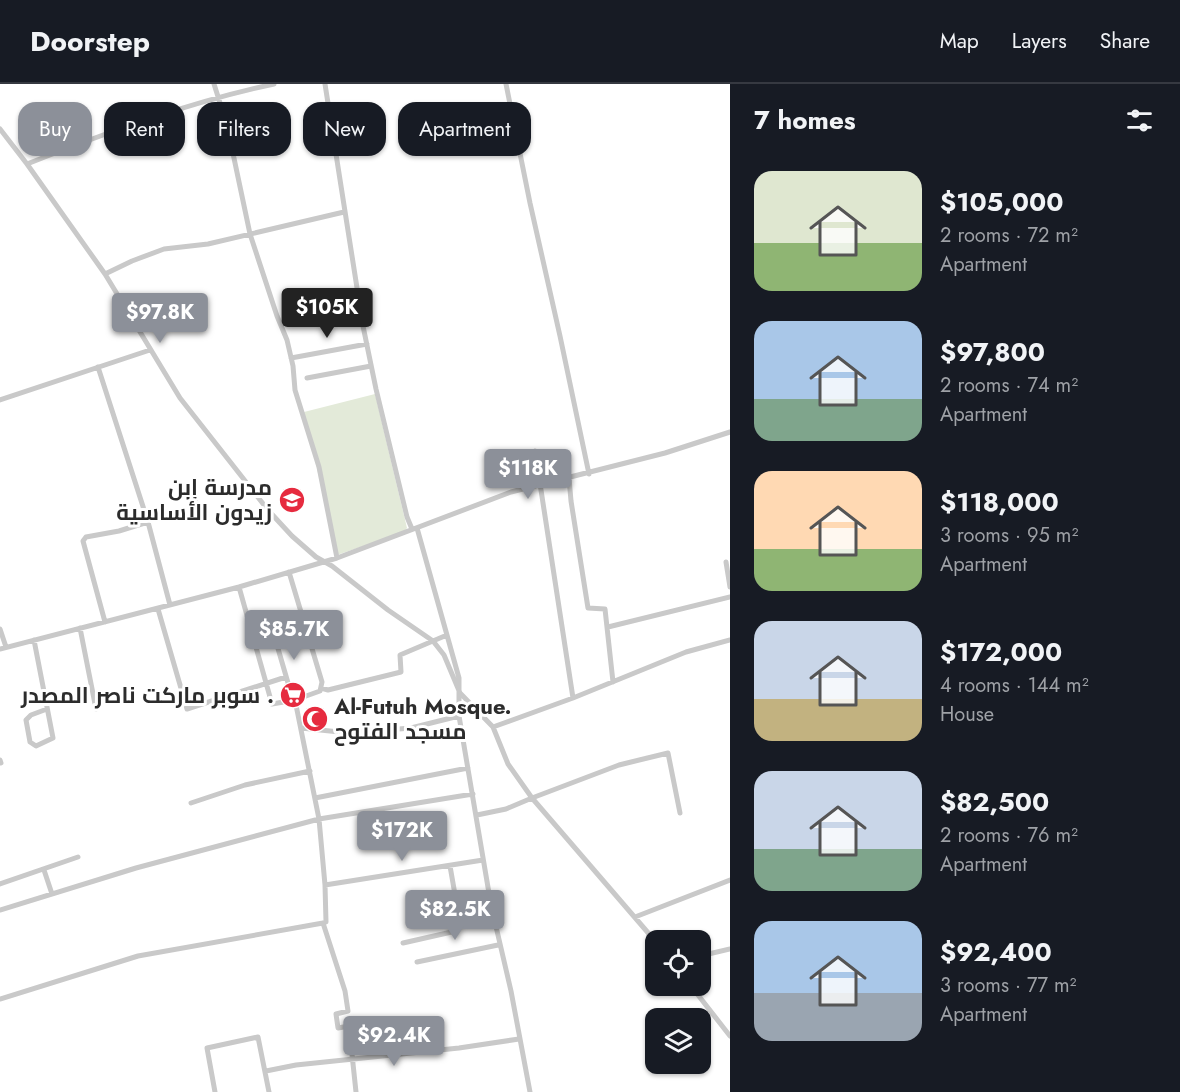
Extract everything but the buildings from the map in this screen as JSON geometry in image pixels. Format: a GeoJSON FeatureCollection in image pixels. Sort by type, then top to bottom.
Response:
{"type":"FeatureCollection","features":[{"type":"Feature","properties":{"kind":"street"},"geometry":{"type":"LineString","coordinates":[[214,84],[227,125],[250,234],[287,340],[295,390],[318,467],[337,558]]}},
{"type":"Feature","properties":{"kind":"street"},"geometry":{"type":"LineString","coordinates":[[27,164],[85,141],[217,96],[274,84]]}},
{"type":"Feature","properties":{"kind":"street"},"geometry":{"type":"LineString","coordinates":[[325,84],[344,212],[371,366],[407,517],[414,529],[459,678],[459,716],[483,860],[498,945],[510,991],[530,1092]]}},
{"type":"Feature","properties":{"kind":"street"},"geometry":{"type":"LineString","coordinates":[[506,84],[589,474]]}},
{"type":"Feature","properties":{"kind":"street"},"geometry":{"type":"LineString","coordinates":[[0,129],[105,274],[180,398],[268,510],[302,545],[433,641],[447,661],[460,693],[493,727],[508,765],[531,798],[646,930]]}},
{"type":"Feature","properties":{"kind":"street"},"geometry":{"type":"LineString","coordinates":[[105,274],[165,249],[208,244],[344,212]]}},
{"type":"Feature","properties":{"kind":"street"},"geometry":{"type":"LineString","coordinates":[[291,358],[367,344]]}},
{"type":"Feature","properties":{"kind":"street"},"geometry":{"type":"LineString","coordinates":[[0,400],[150,350]]}},
{"type":"Feature","properties":{"kind":"street"},"geometry":{"type":"LineString","coordinates":[[98,366],[148,522],[170,605]]}},
{"type":"Feature","properties":{"kind":"street"},"geometry":{"type":"LineString","coordinates":[[307,378],[371,366]]}},
{"type":"Feature","properties":{"kind":"street"},"geometry":{"type":"LineString","coordinates":[[0,629],[3,648],[158,609],[337,558],[511,492],[589,474],[693,445],[730,432]]}},
{"type":"Feature","properties":{"kind":"street"},"geometry":{"type":"LineString","coordinates":[[535,451],[573,698]]}},
{"type":"Feature","properties":{"kind":"street"},"geometry":{"type":"LineString","coordinates":[[569,478],[588,608],[605,609],[613,681]]}},
{"type":"Feature","properties":{"kind":"street"},"geometry":{"type":"LineString","coordinates":[[105,622],[83,541],[86,537],[148,522]]}},
{"type":"Feature","properties":{"kind":"street"},"geometry":{"type":"LineString","coordinates":[[726,562],[730,587]]}},
{"type":"Feature","properties":{"kind":"street"},"geometry":{"type":"LineString","coordinates":[[238,587],[272,704],[294,700],[320,691],[322,682],[289,572]]}},
{"type":"Feature","properties":{"kind":"street"},"geometry":{"type":"LineString","coordinates":[[608,627],[730,597]]}},
{"type":"Feature","properties":{"kind":"street"},"geometry":{"type":"LineString","coordinates":[[158,609],[187,709],[286,677]]}},
{"type":"Feature","properties":{"kind":"street"},"geometry":{"type":"LineString","coordinates":[[80,628],[96,709]]}},
{"type":"Feature","properties":{"kind":"street"},"geometry":{"type":"LineString","coordinates":[[0,999],[138,956],[326,922],[319,819],[301,728],[272,628]]}},
{"type":"Feature","properties":{"kind":"street"},"geometry":{"type":"LineString","coordinates":[[321,688],[328,690],[401,672],[400,655],[447,635]]}},
{"type":"Feature","properties":{"kind":"street"},"geometry":{"type":"LineString","coordinates":[[34,640],[47,709],[52,738],[36,746],[30,742],[26,720],[31,715],[47,709]]}},
{"type":"Feature","properties":{"kind":"street"},"geometry":{"type":"LineString","coordinates":[[493,727],[573,698],[686,652],[730,640]]}},
{"type":"Feature","properties":{"kind":"street"},"geometry":{"type":"LineString","coordinates":[[301,728],[349,733],[411,728],[459,716]]}},
{"type":"Feature","properties":{"kind":"street"},"geometry":{"type":"LineString","coordinates":[[477,815],[506,809],[619,765],[668,753],[680,813]]}},
{"type":"Feature","properties":{"kind":"street"},"geometry":{"type":"LineString","coordinates":[[315,798],[468,768]]}},
{"type":"Feature","properties":{"kind":"street"},"geometry":{"type":"LineString","coordinates":[[191,803],[245,786],[310,771]]}},
{"type":"Feature","properties":{"kind":"street"},"geometry":{"type":"LineString","coordinates":[[0,910],[136,868],[319,819],[473,794]]}},
{"type":"Feature","properties":{"kind":"street"},"geometry":{"type":"LineString","coordinates":[[0,884],[78,857]]}},
{"type":"Feature","properties":{"kind":"street"},"geometry":{"type":"LineString","coordinates":[[325,885],[483,860]]}},
{"type":"Feature","properties":{"kind":"street"},"geometry":{"type":"LineString","coordinates":[[403,943],[456,931],[457,906],[450,866]]}},
{"type":"Feature","properties":{"kind":"street"},"geometry":{"type":"LineString","coordinates":[[45,870],[52,894]]}},
{"type":"Feature","properties":{"kind":"street"},"geometry":{"type":"LineString","coordinates":[[635,917],[730,880]]}},
{"type":"Feature","properties":{"kind":"street"},"geometry":{"type":"LineString","coordinates":[[323,923],[345,991],[348,1011],[336,1014],[338,1028],[349,1026],[356,1092]]}},
{"type":"Feature","properties":{"kind":"street"},"geometry":{"type":"LineString","coordinates":[[417,962],[498,945]]}},
{"type":"Feature","properties":{"kind":"street"},"geometry":{"type":"LineString","coordinates":[[711,953],[730,949]]}},
{"type":"Feature","properties":{"kind":"street"},"geometry":{"type":"LineString","coordinates":[[698,996],[730,1036]]}},
{"type":"Feature","properties":{"kind":"street"},"geometry":{"type":"LineString","coordinates":[[216,1092],[207,1048],[258,1037],[269,1092]]}},
{"type":"Feature","properties":{"kind":"street"},"geometry":{"type":"LineString","coordinates":[[266,1071],[296,1065],[519,1039]]}},
{"type":"Feature","properties":{"kind":"green space"},"geometry":{"type":"Polygon","coordinates":[[[375,394],[407,528],[404,532],[337,555],[304,412],[375,394]]]}},
{"type":"Feature","properties":{"kind":"place","name":"مدرسة إبن زيدون الأساسية"},"geometry":{"type":"Point","coordinates":[292,500]}},
{"type":"Feature","properties":{"kind":"place","name":"سوبر ماركت ناصر المصدر ."},"geometry":{"type":"Point","coordinates":[293,695]}},
{"type":"Feature","properties":{"kind":"place","name":"Al-Futuh Mosque. مسجد الفتوح"},"geometry":{"type":"Point","coordinates":[315,719]}}]}
